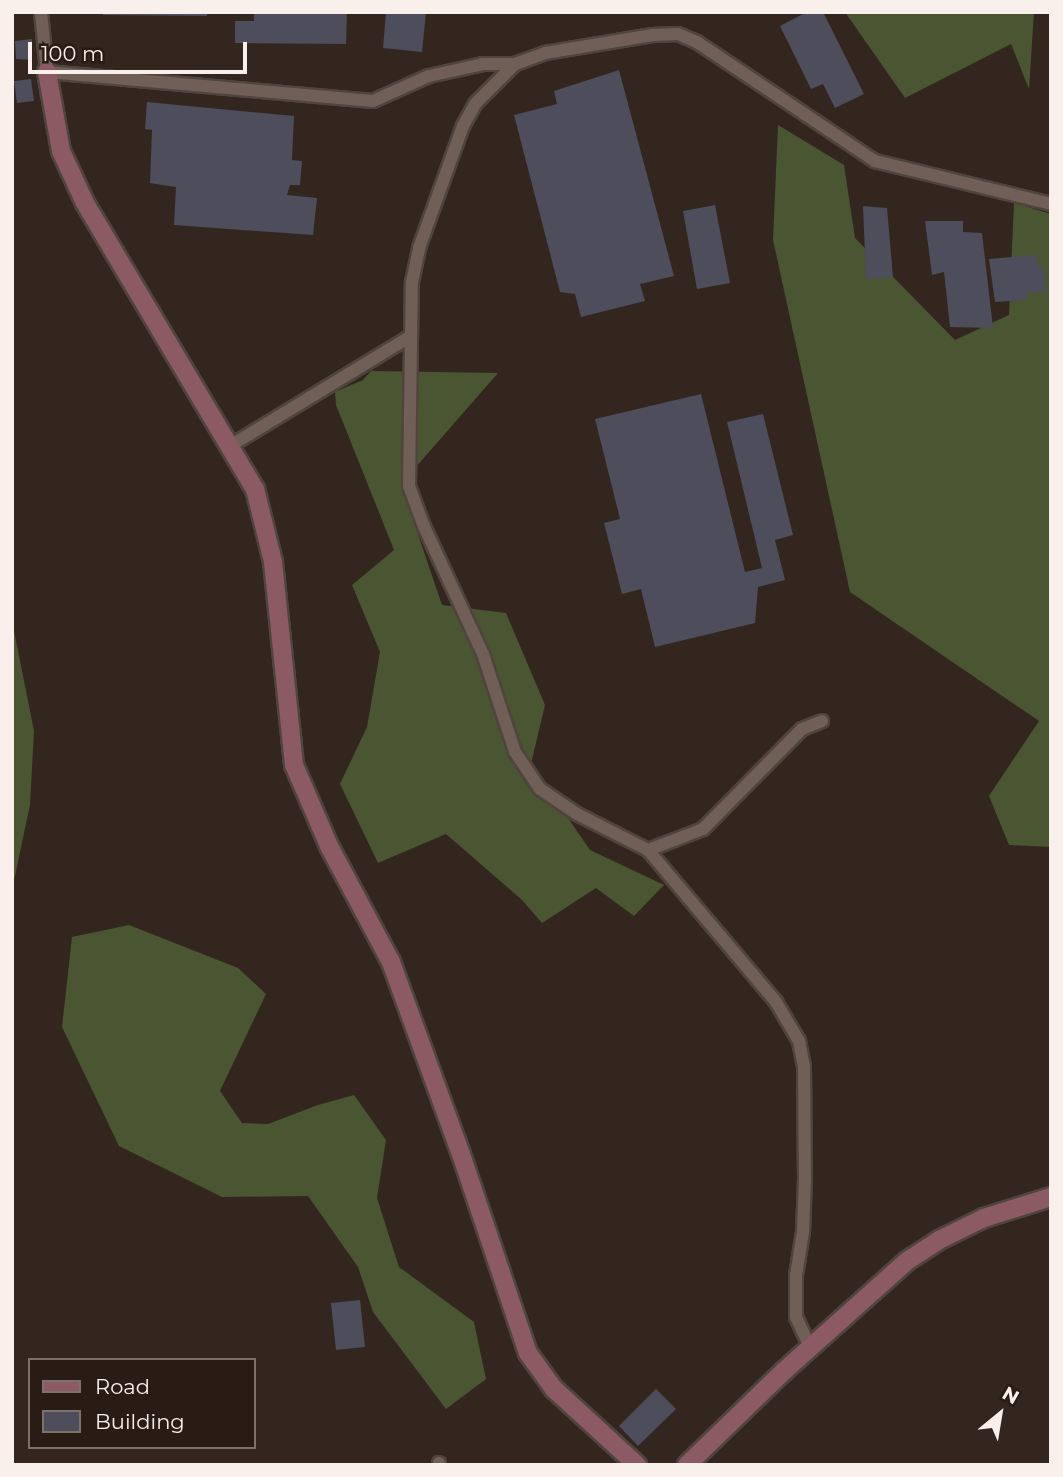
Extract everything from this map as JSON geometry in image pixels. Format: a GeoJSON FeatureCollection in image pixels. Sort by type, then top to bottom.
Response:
{"type":"FeatureCollection","features":[{"type":"Feature","properties":{"kind":"street"},"geometry":{"type":"LineString","coordinates":[[41,12],[47,72],[61,151],[69,170],[255,489],[264,517],[281,624],[294,765],[307,799],[391,962],[466,1166],[528,1353],[554,1389],[637,1465]]}},
{"type":"Feature","properties":{"kind":"street"},"geometry":{"type":"LineString","coordinates":[[47,72],[373,101],[429,76],[483,64],[515,64],[545,53],[652,35],[678,34],[697,42],[875,161],[1051,204]]}},
{"type":"Feature","properties":{"kind":"street"},"geometry":{"type":"LineString","coordinates":[[515,64],[475,104],[463,126],[419,248],[412,282],[409,337],[409,486],[423,524],[483,654],[515,752],[540,789],[577,814],[648,849],[776,1002],[799,1041],[804,1066],[805,1178],[803,1232],[796,1275],[796,1317],[810,1347]]}},
{"type":"Feature","properties":{"kind":"street"},"geometry":{"type":"LineString","coordinates":[[230,446],[409,337]]}},
{"type":"Feature","properties":{"kind":"street"},"geometry":{"type":"LineString","coordinates":[[648,849],[703,830],[802,729],[822,721]]}},
{"type":"Feature","properties":{"kind":"street"},"geometry":{"type":"LineString","coordinates":[[687,1465],[810,1347],[907,1261],[939,1240],[984,1218],[1051,1197]]}},
{"type":"Feature","properties":{"kind":"green space"},"geometry":{"type":"Polygon","coordinates":[[[845,12],[1034,12],[1029,89],[1011,44],[905,98],[845,12]]]}},
{"type":"Feature","properties":{"kind":"green space"},"geometry":{"type":"Polygon","coordinates":[[[778,125],[844,165],[855,238],[955,340],[1009,315],[1014,203],[1051,214],[1051,847],[1009,845],[989,796],[1039,721],[850,592],[773,240],[778,125]]]}},
{"type":"Feature","properties":{"kind":"green space"},"geometry":{"type":"Polygon","coordinates":[[[371,371],[498,373],[401,484],[442,605],[506,613],[545,705],[531,764],[590,850],[664,885],[634,916],[596,888],[542,923],[522,900],[446,834],[378,863],[340,784],[367,727],[380,652],[352,585],[394,550],[336,405],[335,392],[363,380],[371,371]]]}},
{"type":"Feature","properties":{"kind":"green space"},"geometry":{"type":"Polygon","coordinates":[[[12,621],[34,731],[30,805],[12,890],[12,621]]]}},
{"type":"Feature","properties":{"kind":"green space"},"geometry":{"type":"Polygon","coordinates":[[[129,925],[238,968],[266,994],[220,1091],[242,1123],[268,1124],[354,1095],[386,1140],[377,1198],[399,1267],[474,1322],[486,1379],[446,1409],[373,1312],[358,1267],[308,1196],[222,1197],[119,1146],[62,1027],[72,937],[129,925]]]}},
{"type":"Feature","properties":{"kind":"building"},"geometry":{"type":"Polygon","coordinates":[[[103,12],[207,12],[207,16],[103,15],[103,12]]]}},
{"type":"Feature","properties":{"kind":"building"},"geometry":{"type":"Polygon","coordinates":[[[254,12],[347,12],[346,44],[235,43],[235,21],[254,21],[254,12]]]}},
{"type":"Feature","properties":{"kind":"building"},"geometry":{"type":"Polygon","coordinates":[[[386,12],[426,12],[422,52],[383,48],[386,12]]]}},
{"type":"Feature","properties":{"kind":"building"},"geometry":{"type":"Polygon","coordinates":[[[807,12],[823,12],[864,94],[835,108],[823,84],[811,89],[780,26],[807,12]]]}},
{"type":"Feature","properties":{"kind":"building"},"geometry":{"type":"Polygon","coordinates":[[[32,39],[32,60],[16,59],[15,41],[32,39]]]}},
{"type":"Feature","properties":{"kind":"building"},"geometry":{"type":"Polygon","coordinates":[[[619,70],[674,276],[640,284],[645,301],[581,317],[575,294],[560,292],[514,115],[557,104],[554,91],[619,70]]]}},
{"type":"Feature","properties":{"kind":"building"},"geometry":{"type":"Polygon","coordinates":[[[31,79],[34,101],[17,103],[14,81],[31,79]]]}},
{"type":"Feature","properties":{"kind":"building"},"geometry":{"type":"Polygon","coordinates":[[[147,102],[294,116],[292,160],[302,161],[300,185],[290,185],[287,195],[317,198],[313,235],[174,225],[176,187],[150,183],[152,130],[145,129],[147,102]]]}},
{"type":"Feature","properties":{"kind":"building"},"geometry":{"type":"Polygon","coordinates":[[[715,205],[730,283],[697,289],[683,211],[715,205]]]}},
{"type":"Feature","properties":{"kind":"building"},"geometry":{"type":"Polygon","coordinates":[[[863,206],[887,208],[893,277],[866,279],[863,206]]]}},
{"type":"Feature","properties":{"kind":"building"},"geometry":{"type":"Polygon","coordinates":[[[925,221],[963,221],[963,232],[982,233],[993,328],[950,327],[944,272],[932,275],[925,221]]]}},
{"type":"Feature","properties":{"kind":"building"},"geometry":{"type":"Polygon","coordinates":[[[1036,255],[1038,267],[1044,268],[1046,291],[1027,293],[1027,300],[995,302],[989,259],[1036,255]]]}},
{"type":"Feature","properties":{"kind":"building"},"geometry":{"type":"Polygon","coordinates":[[[701,394],[745,572],[762,568],[727,422],[763,414],[793,535],[775,540],[785,580],[758,587],[755,623],[655,647],[641,589],[622,594],[604,523],[620,519],[595,419],[701,394]]]}},
{"type":"Feature","properties":{"kind":"building"},"geometry":{"type":"Polygon","coordinates":[[[360,1300],[365,1347],[336,1350],[331,1303],[360,1300]]]}},
{"type":"Feature","properties":{"kind":"building"},"geometry":{"type":"Polygon","coordinates":[[[656,1389],[676,1409],[638,1446],[619,1426],[656,1389]]]}}]}
